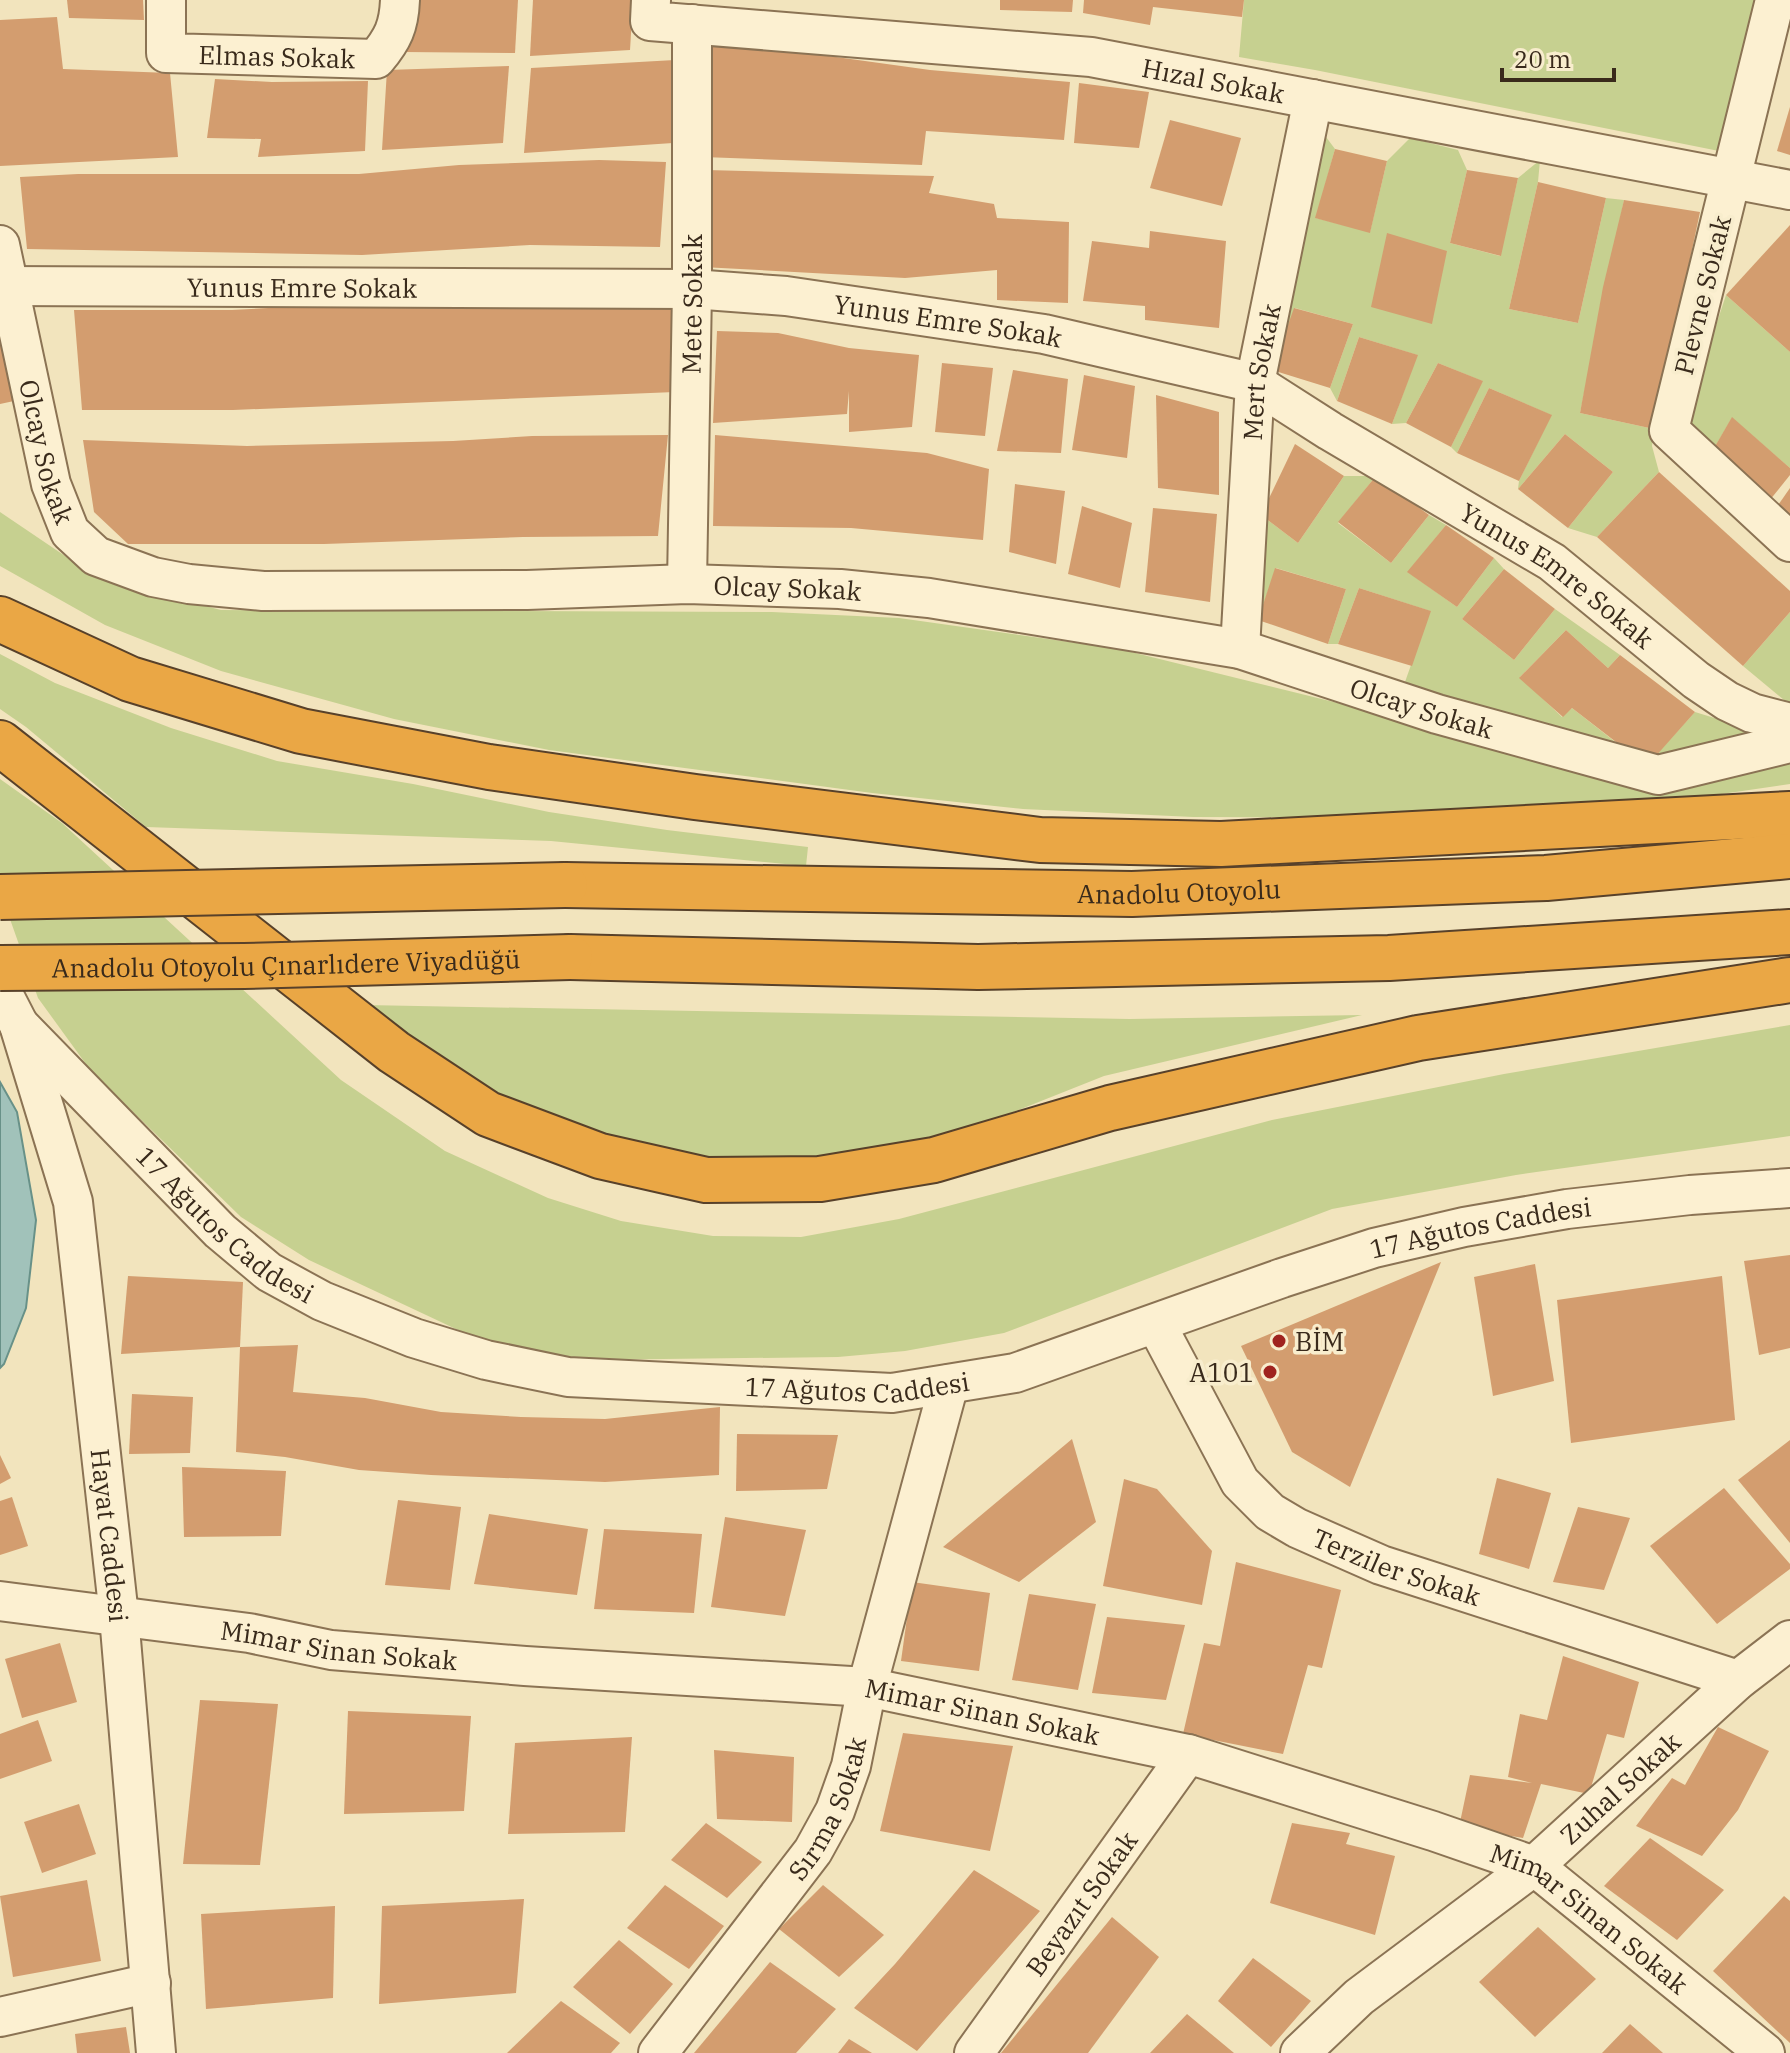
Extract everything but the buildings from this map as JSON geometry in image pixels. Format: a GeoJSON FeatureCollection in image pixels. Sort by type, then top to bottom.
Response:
{"type":"FeatureCollection","features":[{"type":"Feature","properties":{"kind":"highway"},"geometry":{"type":"LineString","coordinates":[[0,619],[130,679],[301,731],[489,767],[695,797],[1040,840],[1221,844],[1790,814]]}},
{"type":"Feature","properties":{"kind":"highway"},"geometry":{"type":"LineString","coordinates":[[0,743],[394,1052],[488,1114],[600,1156],[706,1180],[820,1179],[934,1160],[1110,1108],[1418,1038],[1790,980]]}},
{"type":"Feature","properties":{"kind":"highway","name":"Anadolu Otoyolu"},"geometry":{"type":"LineString","coordinates":[[0,897],[565,885],[1132,894],[1546,878],[1790,856]]}},
{"type":"Feature","properties":{"kind":"highway","name":"Anadolu Otoyolu Çınarlıdere Viyadüğü"},"geometry":{"type":"LineString","coordinates":[[0,968],[244,966],[570,957],[994,966],[1389,958],[1790,932]]}},
{"type":"Feature","properties":{"kind":"street","name":"Elmas Sokak"},"geometry":{"type":"LineString","coordinates":[[166,0],[166,53],[376,59],[390,43],[400,20],[400,0]]}},
{"type":"Feature","properties":{"kind":"street","name":"Hızal Sokak"},"geometry":{"type":"LineString","coordinates":[[651,0],[650,21],[1091,57],[1790,190]]}},
{"type":"Feature","properties":{"kind":"street","name":"Plevne Sokak"},"geometry":{"type":"LineString","coordinates":[[1775,0],[1669,430],[1790,542]]}},
{"type":"Feature","properties":{"kind":"street","name":"Mete Sokak"},"geometry":{"type":"LineString","coordinates":[[687,584],[692,24]]}},
{"type":"Feature","properties":{"kind":"street","name":"Mert Sokak"},"geometry":{"type":"LineString","coordinates":[[1240,649],[1255,383],[1313,99]]}},
{"type":"Feature","properties":{"kind":"street","name":"Olcay Sokak"},"geometry":{"type":"LineString","coordinates":[[0,245],[4,286],[59,508],[70,532],[96,556],[153,577],[263,591],[527,590],[687,584],[840,589],[929,598],[1240,649],[1437,714],[1658,775],[1790,743]]}},
{"type":"Feature","properties":{"kind":"street","name":"Yunus Emre Sokak"},"geometry":{"type":"LineString","coordinates":[[4,286],[692,289],[786,296],[1044,334],[1255,383],[1552,562],[1696,680],[1727,701],[1752,713],[1790,723]]}},
{"type":"Feature","properties":{"kind":"street"},"geometry":{"type":"LineString","coordinates":[[0,988],[19,1025]]}},
{"type":"Feature","properties":{"kind":"street","name":"17 Ağutos Caddesi"},"geometry":{"type":"LineString","coordinates":[[19,1025],[220,1231],[269,1272],[322,1301],[414,1338],[486,1360],[568,1377],[892,1393],[1015,1373],[1374,1248],[1464,1227],[1567,1209],[1690,1195],[1790,1188]]}},
{"type":"Feature","properties":{"kind":"street","name":"Hayat Caddesi"},"geometry":{"type":"LineString","coordinates":[[19,1025],[73,1202],[119,1616],[156,2053]]}},
{"type":"Feature","properties":{"kind":"street","name":"Terziler Sokak"},"geometry":{"type":"LineString","coordinates":[[1156,1324],[1240,1482],[1270,1512],[1297,1528],[1381,1565],[1738,1680]]}},
{"type":"Feature","properties":{"kind":"street","name":"Sırma Sokak"},"geometry":{"type":"LineString","coordinates":[[658,2053],[813,1851],[835,1811],[851,1766],[867,1687],[949,1384]]}},
{"type":"Feature","properties":{"kind":"street","name":"Mimar Sinan Sokak"},"geometry":{"type":"LineString","coordinates":[[0,1601],[249,1633],[331,1650],[525,1666],[867,1687],[1188,1754],[1534,1866],[1765,2053]]}},
{"type":"Feature","properties":{"kind":"street","name":"Zuhal Sokak"},"geometry":{"type":"LineString","coordinates":[[1300,2053],[1359,1997],[1534,1866],[1738,1680],[1790,1640]]}},
{"type":"Feature","properties":{"kind":"street","name":"Beyazıt Sokak"},"geometry":{"type":"LineString","coordinates":[[974,2053],[1188,1754]]}},
{"type":"Feature","properties":{"kind":"street"},"geometry":{"type":"LineString","coordinates":[[0,2017],[151,1983]]}},
{"type":"Feature","properties":{"kind":"green space"},"geometry":{"type":"Polygon","coordinates":[[[1244,0],[1760,0],[1729,153],[1239,57],[1244,0]]]}},
{"type":"Feature","properties":{"kind":"green space"},"geometry":{"type":"Polygon","coordinates":[[[1314,121],[1335,149],[1316,218],[1370,232],[1387,161],[1410,138],[1458,150],[1467,170],[1450,243],[1500,256],[1518,178],[1540,160],[1538,182],[1509,309],[1578,323],[1606,198],[1624,200],[1580,413],[1654,429],[1652,446],[1659,472],[1597,537],[1568,528],[1613,472],[1565,434],[1518,489],[1551,415],[1489,388],[1457,453],[1451,447],[1482,381],[1438,363],[1406,423],[1392,424],[1417,355],[1359,337],[1337,401],[1330,388],[1353,324],[1295,308],[1272,370],[1314,121]]]}},
{"type":"Feature","properties":{"kind":"green space"},"geometry":{"type":"Polygon","coordinates":[[[1726,295],[1790,352],[1790,468],[1732,418],[1710,455],[1682,428],[1726,295]]]}},
{"type":"Feature","properties":{"kind":"green space"},"geometry":{"type":"Polygon","coordinates":[[[1344,476],[1376,476],[1338,523],[1391,563],[1429,515],[1446,525],[1408,572],[1457,607],[1494,558],[1504,569],[1462,619],[1514,660],[1555,609],[1620,655],[1608,668],[1566,630],[1520,677],[1562,717],[1572,708],[1645,765],[1405,682],[1430,611],[1359,588],[1338,644],[1328,644],[1346,589],[1276,568],[1258,620],[1261,515],[1298,543],[1344,476]]]}},
{"type":"Feature","properties":{"kind":"green space"},"geometry":{"type":"Polygon","coordinates":[[[0,512],[74,562],[130,587],[221,610],[772,612],[899,618],[1119,649],[1657,782],[1790,754],[1790,784],[1632,807],[1409,818],[1193,817],[1023,809],[872,793],[549,750],[394,719],[221,671],[105,625],[0,566],[0,512]]]}},
{"type":"Feature","properties":{"kind":"green space"},"geometry":{"type":"Polygon","coordinates":[[[1790,612],[1790,705],[1743,666],[1790,612]]]}},
{"type":"Feature","properties":{"kind":"green space"},"geometry":{"type":"Polygon","coordinates":[[[0,654],[55,683],[171,728],[277,761],[413,784],[549,812],[808,847],[806,866],[551,841],[146,827],[0,709],[0,654]]]}},
{"type":"Feature","properties":{"kind":"green space"},"geometry":{"type":"Polygon","coordinates":[[[1695,712],[1773,732],[1647,766],[1695,712]]]}},
{"type":"Feature","properties":{"kind":"green space"},"geometry":{"type":"Polygon","coordinates":[[[0,779],[62,823],[341,1080],[445,1151],[548,1198],[621,1221],[713,1236],[801,1237],[899,1219],[1272,1120],[1504,1074],[1790,1025],[1790,1136],[1516,1175],[1332,1209],[1004,1333],[905,1351],[838,1357],[583,1360],[475,1338],[309,1260],[241,1217],[91,1071],[38,998],[0,891],[0,779]]]}},
{"type":"Feature","properties":{"kind":"green space"},"geometry":{"type":"Polygon","coordinates":[[[365,1005],[1130,1019],[1362,1015],[1104,1076],[911,1153],[808,1163],[726,1161],[633,1151],[542,1123],[464,1076],[365,1005]]]}},
{"type":"Feature","properties":{"kind":"water"},"geometry":{"type":"Polygon","coordinates":[[[0,1082],[17,1112],[36,1220],[26,1308],[0,1368],[0,1082]]]}},
{"type":"Feature","properties":{"kind":"place","name":"BİM"},"geometry":{"type":"Point","coordinates":[1279,1341]}},
{"type":"Feature","properties":{"kind":"place","name":"A101"},"geometry":{"type":"Point","coordinates":[1270,1372]}}]}
